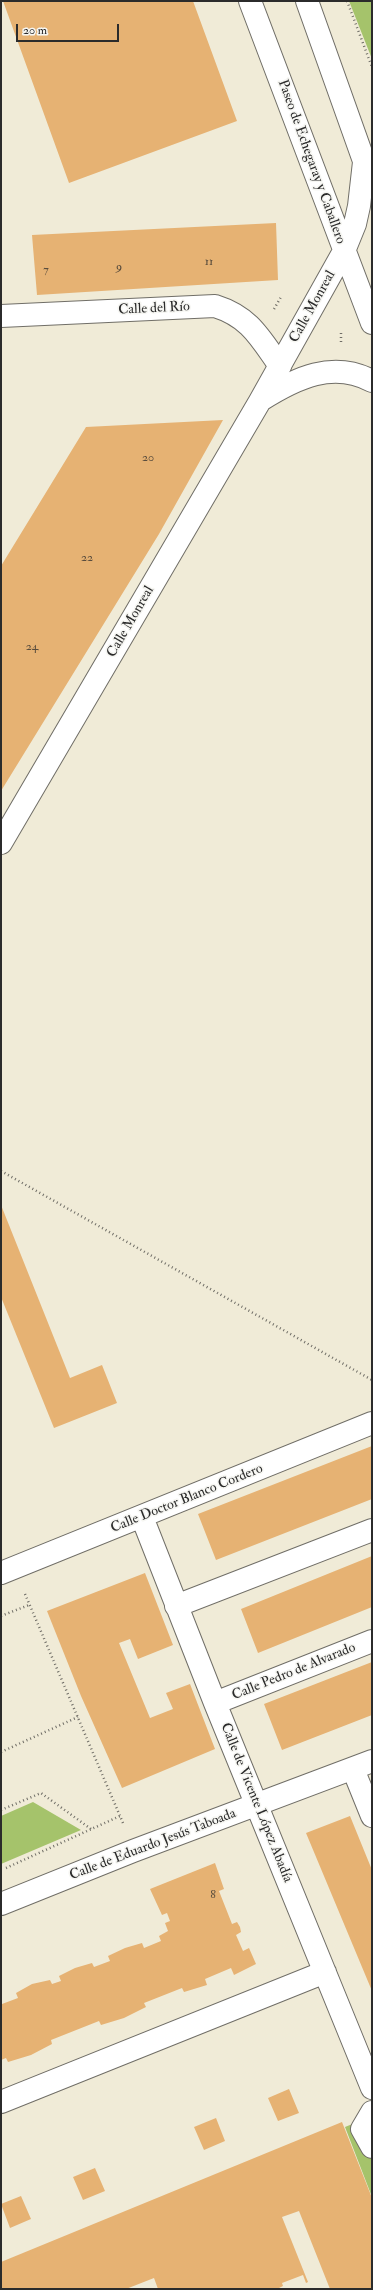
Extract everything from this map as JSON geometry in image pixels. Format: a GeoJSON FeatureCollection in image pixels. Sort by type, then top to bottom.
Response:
{"type":"FeatureCollection","features":[{"type":"Feature","properties":{"kind":"street","name":"Paseo de Echegaray y Caballero"},"geometry":{"type":"LineString","coordinates":[[250,1],[372,323]]}},
{"type":"Feature","properties":{"kind":"street"},"geometry":{"type":"LineString","coordinates":[[307,1],[372,183]]}},
{"type":"Feature","properties":{"kind":"street","name":"Calle Monreal"},"geometry":{"type":"LineString","coordinates":[[1,843],[260,401],[344,251],[355,224],[359,206],[364,162]]}},
{"type":"Feature","properties":{"kind":"street","name":"Calle del Río"},"geometry":{"type":"LineString","coordinates":[[1,316],[215,306],[230,311],[244,319],[280,366]]}},
{"type":"Feature","properties":{"kind":"street","name":"Calle Monreal"},"geometry":{"type":"LineString","coordinates":[[260,401],[291,382],[319,372],[342,372],[372,381]]}},
{"type":"Feature","properties":{"kind":"street","name":"Calle Doctor Blanco Cordero"},"geometry":{"type":"LineString","coordinates":[[7,1571],[372,1423]]}},
{"type":"Feature","properties":{"kind":"street","name":"Calle de Vicente López Abadía"},"geometry":{"type":"LineString","coordinates":[[142,1517],[215,1703],[372,2088]]}},
{"type":"Feature","properties":{"kind":"street"},"geometry":{"type":"LineString","coordinates":[[176,1606],[372,1530]]}},
{"type":"Feature","properties":{"kind":"street","name":"Calle Pedro de Alvarado"},"geometry":{"type":"LineString","coordinates":[[215,1703],[372,1641]]}},
{"type":"Feature","properties":{"kind":"street"},"geometry":{"type":"LineString","coordinates":[[363,1765],[372,1816]]}},
{"type":"Feature","properties":{"kind":"street","name":"Calle de Eduardo Jesús Taboada"},"geometry":{"type":"LineString","coordinates":[[1,1904],[133,1851],[363,1765]]}},
{"type":"Feature","properties":{"kind":"street"},"geometry":{"type":"LineString","coordinates":[[1,2102],[325,1972]]}},
{"type":"Feature","properties":{"kind":"street"},"geometry":{"type":"LineString","coordinates":[[372,2112],[362,2129],[372,2147]]}},
{"type":"Feature","properties":{"kind":"path"},"geometry":{"type":"LineString","coordinates":[[347,1],[372,67]]}},
{"type":"Feature","properties":{"kind":"path"},"geometry":{"type":"LineString","coordinates":[[1,1171],[372,1380]]}},
{"type":"Feature","properties":{"kind":"path"},"geometry":{"type":"LineString","coordinates":[[7,1571],[29,1605],[120,1816],[133,1851]]}},
{"type":"Feature","properties":{"kind":"path"},"geometry":{"type":"LineString","coordinates":[[1,1616],[29,1605]]}},
{"type":"Feature","properties":{"kind":"path"},"geometry":{"type":"LineString","coordinates":[[1,1752],[78,1717]]}},
{"type":"Feature","properties":{"kind":"path"},"geometry":{"type":"LineString","coordinates":[[1,1810],[41,1793],[91,1829]]}},
{"type":"Feature","properties":{"kind":"path"},"geometry":{"type":"LineString","coordinates":[[1,1870],[120,1816]]}},
{"type":"Feature","properties":{"kind":"green space"},"geometry":{"type":"Polygon","coordinates":[[[349,1],[372,1],[372,59],[349,1]]]}},
{"type":"Feature","properties":{"kind":"green space"},"geometry":{"type":"Polygon","coordinates":[[[33,1802],[81,1830],[1,1864],[1,1816],[33,1802]]]}},
{"type":"Feature","properties":{"kind":"green space"},"geometry":{"type":"Polygon","coordinates":[[[372,2116],[372,2197],[345,2127],[372,2116]]]}},
{"type":"Feature","properties":{"kind":"building"},"geometry":{"type":"Polygon","coordinates":[[[3,1],[193,1],[237,121],[69,183],[3,1]]]}},
{"type":"Feature","properties":{"kind":"building"},"geometry":{"type":"Polygon","coordinates":[[[276,223],[278,280],[37,295],[32,235],[276,223]]]}},
{"type":"Feature","properties":{"kind":"building"},"geometry":{"type":"Polygon","coordinates":[[[223,420],[159,534],[1,791],[1,566],[86,427],[223,420]]]}},
{"type":"Feature","properties":{"kind":"building"},"geometry":{"type":"Polygon","coordinates":[[[1,1205],[70,1378],[102,1365],[117,1403],[54,1428],[1,1297],[1,1205]]]}},
{"type":"Feature","properties":{"kind":"building"},"geometry":{"type":"Polygon","coordinates":[[[372,1446],[372,1499],[216,1560],[198,1514],[372,1446]]]}},
{"type":"Feature","properties":{"kind":"building"},"geometry":{"type":"Polygon","coordinates":[[[372,1556],[372,1607],[258,1653],[241,1609],[372,1556]]]}},
{"type":"Feature","properties":{"kind":"building"},"geometry":{"type":"Polygon","coordinates":[[[145,1573],[173,1645],[138,1659],[130,1639],[119,1643],[150,1718],[173,1709],[166,1693],[190,1684],[215,1749],[122,1788],[81,1696],[47,1611],[145,1573]]]}},
{"type":"Feature","properties":{"kind":"building"},"geometry":{"type":"Polygon","coordinates":[[[372,1662],[372,1715],[282,1750],[264,1704],[372,1662]]]}},
{"type":"Feature","properties":{"kind":"building"},"geometry":{"type":"Polygon","coordinates":[[[350,1816],[372,1870],[372,1991],[306,1833],[350,1816]]]}},
{"type":"Feature","properties":{"kind":"building"},"geometry":{"type":"Polygon","coordinates":[[[215,1863],[224,1889],[219,1891],[232,1924],[237,1922],[240,1927],[241,1932],[236,1935],[243,1951],[249,1948],[256,1964],[234,1975],[231,1968],[205,1979],[207,1985],[184,1992],[182,1988],[144,2003],[146,2007],[124,2018],[101,2025],[99,2021],[51,2040],[52,2044],[31,2055],[8,2062],[6,2058],[1,2060],[1,2001],[2,2004],[18,1998],[16,1993],[32,1984],[50,1980],[52,1984],[61,1981],[59,1976],[75,1968],[92,1963],[94,1967],[110,1961],[108,1956],[125,1948],[142,1943],[144,1948],[161,1941],[159,1936],[168,1931],[165,1923],[170,1921],[167,1913],[162,1915],[150,1889],[215,1863]]]}},
{"type":"Feature","properties":{"kind":"building"},"geometry":{"type":"Polygon","coordinates":[[[289,2089],[299,2113],[278,2121],[268,2098],[289,2089]]]}},
{"type":"Feature","properties":{"kind":"building"},"geometry":{"type":"Polygon","coordinates":[[[216,2118],[225,2141],[204,2150],[194,2127],[216,2118]]]}},
{"type":"Feature","properties":{"kind":"building"},"geometry":{"type":"Polygon","coordinates":[[[342,2122],[372,2198],[372,2289],[330,2289],[299,2211],[282,2217],[308,2282],[306,2283],[303,2275],[282,2283],[283,2286],[277,2289],[158,2289],[154,2278],[126,2289],[1,2289],[1,2262],[342,2122]]]}},
{"type":"Feature","properties":{"kind":"building"},"geometry":{"type":"Polygon","coordinates":[[[95,2168],[105,2191],[83,2200],[73,2177],[95,2168]]]}},
{"type":"Feature","properties":{"kind":"building"},"geometry":{"type":"Polygon","coordinates":[[[21,2196],[31,2219],[10,2228],[1,2204],[21,2196]]]}}]}
